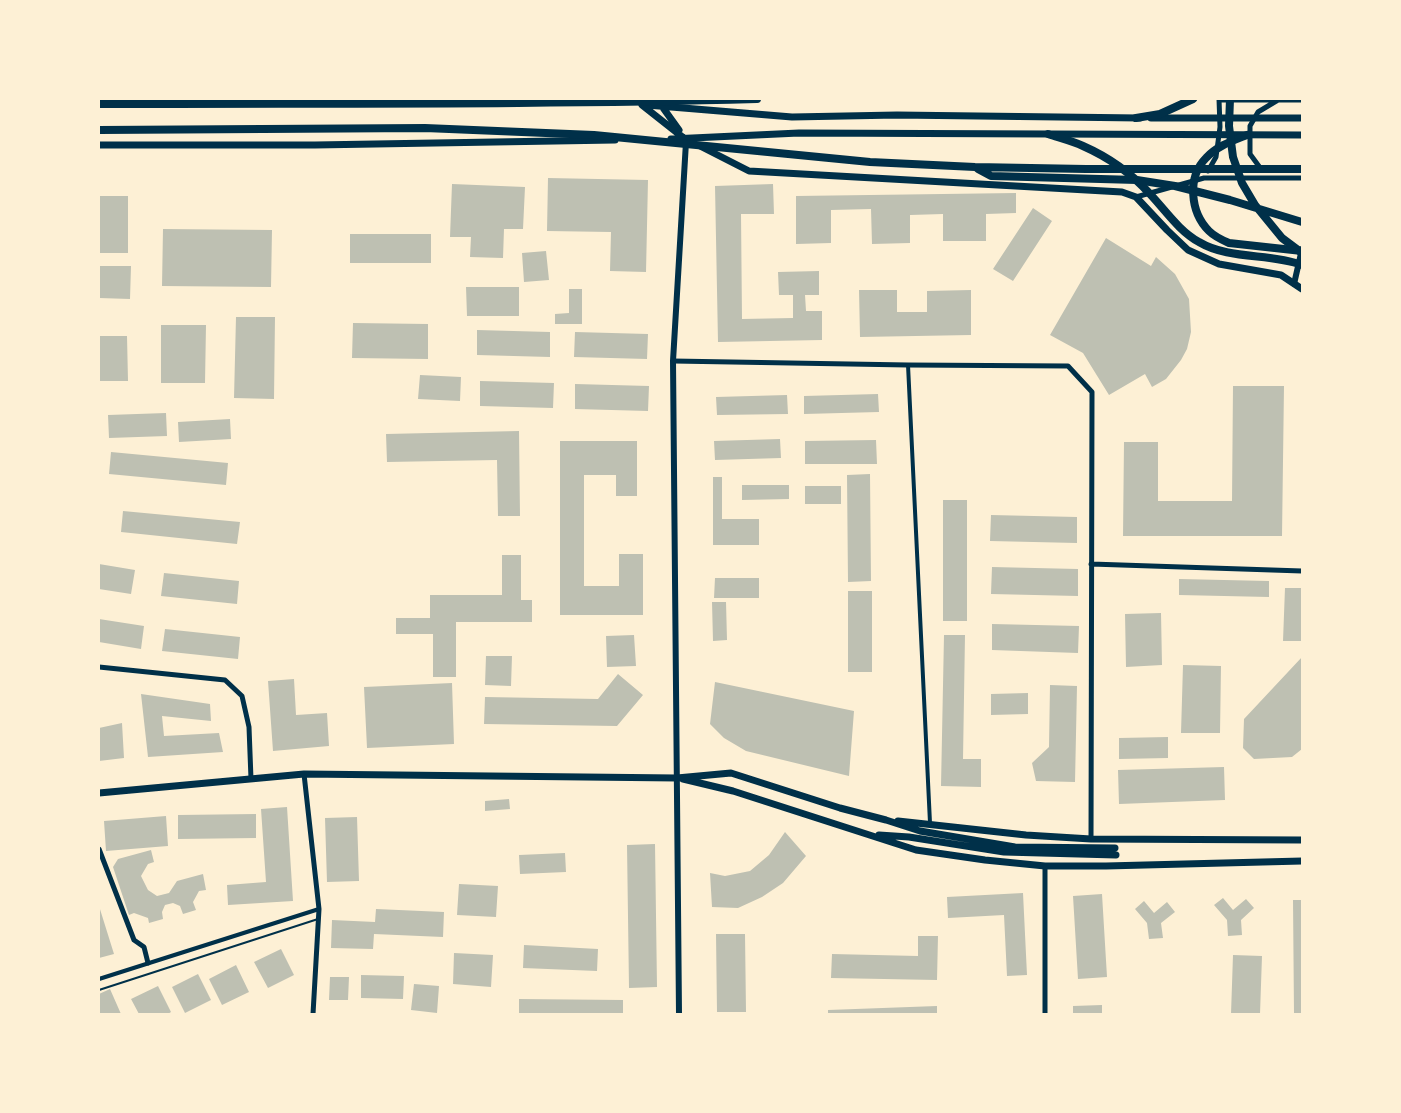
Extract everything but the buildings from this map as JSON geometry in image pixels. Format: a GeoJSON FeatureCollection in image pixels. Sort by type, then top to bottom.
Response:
{"type":"FeatureCollection","features":[{"type":"Feature","properties":{"kind":"main road"},"geometry":{"type":"LineString","coordinates":[[659,102],[682,99]]}},
{"type":"Feature","properties":{"kind":"main road"},"geometry":{"type":"LineString","coordinates":[[99,104],[757,99]]}},
{"type":"Feature","properties":{"kind":"main road"},"geometry":{"type":"LineString","coordinates":[[1136,118],[1160,114],[1193,99]]}},
{"type":"Feature","properties":{"kind":"main road"},"geometry":{"type":"LineString","coordinates":[[1230,99],[1229,126],[1233,157],[1242,183],[1255,205],[1282,238],[1302,251]]}},
{"type":"Feature","properties":{"kind":"main road"},"geometry":{"type":"LineString","coordinates":[[641,102],[686,139],[749,171],[1122,192],[1136,197],[1188,250],[1218,264],[1281,275],[1302,289]]}},
{"type":"Feature","properties":{"kind":"main road"},"geometry":{"type":"LineString","coordinates":[[659,102],[686,139]]}},
{"type":"Feature","properties":{"kind":"main road"},"geometry":{"type":"LineString","coordinates":[[99,104],[511,107],[659,102],[792,117],[897,115],[1302,118]]}},
{"type":"Feature","properties":{"kind":"main road"},"geometry":{"type":"LineString","coordinates":[[99,130],[425,128],[594,135],[870,162],[975,167],[1086,170],[1302,169]]}},
{"type":"Feature","properties":{"kind":"main road"},"geometry":{"type":"LineString","coordinates":[[99,145],[315,145],[686,139],[799,133],[1302,135]]}},
{"type":"Feature","properties":{"kind":"main road"},"geometry":{"type":"LineString","coordinates":[[1048,134],[1083,146],[1117,165],[1149,193],[1180,227],[1202,244],[1221,251],[1302,265]]}},
{"type":"Feature","properties":{"kind":"main road"},"geometry":{"type":"LineString","coordinates":[[1247,135],[1214,151],[1196,171],[1193,188],[1199,216],[1209,230],[1221,240],[1229,243],[1302,251]]}},
{"type":"Feature","properties":{"kind":"main road"},"geometry":{"type":"LineString","coordinates":[[975,167],[991,176],[1146,181],[1230,200],[1302,222]]}},
{"type":"Feature","properties":{"kind":"main road"},"geometry":{"type":"LineString","coordinates":[[99,793],[304,774],[677,778],[731,773],[920,831],[1015,847],[1116,852],[1004,852],[909,837],[870,834]]}},
{"type":"Feature","properties":{"kind":"main road"},"geometry":{"type":"LineString","coordinates":[[677,778],[733,791],[916,850],[985,860],[1045,866],[1302,861]]}},
{"type":"Feature","properties":{"kind":"main road"},"geometry":{"type":"LineString","coordinates":[[886,820],[1026,835],[1091,839],[1302,840]]}},
{"type":"Feature","properties":{"kind":"street"},"geometry":{"type":"LineString","coordinates":[[1204,178],[1216,157],[1220,127],[1219,100],[1302,100]]}},
{"type":"Feature","properties":{"kind":"street"},"geometry":{"type":"LineString","coordinates":[[1268,178],[1250,154],[1250,126],[1258,111],[1278,100]]}},
{"type":"Feature","properties":{"kind":"street"},"geometry":{"type":"LineString","coordinates":[[679,1014],[673,361],[686,139]]}},
{"type":"Feature","properties":{"kind":"street"},"geometry":{"type":"LineString","coordinates":[[1136,197],[1204,178],[1302,178]]}},
{"type":"Feature","properties":{"kind":"street"},"geometry":{"type":"LineString","coordinates":[[1294,284],[1302,251]]}},
{"type":"Feature","properties":{"kind":"street"},"geometry":{"type":"LineString","coordinates":[[673,361],[1068,366],[1092,392],[1091,839]]}},
{"type":"Feature","properties":{"kind":"street"},"geometry":{"type":"LineString","coordinates":[[908,365],[930,823]]}},
{"type":"Feature","properties":{"kind":"street"},"geometry":{"type":"LineString","coordinates":[[1091,564],[1302,572]]}},
{"type":"Feature","properties":{"kind":"street"},"geometry":{"type":"LineString","coordinates":[[99,667],[225,680],[242,696],[249,727],[251,779]]}},
{"type":"Feature","properties":{"kind":"street"},"geometry":{"type":"LineString","coordinates":[[304,774],[319,909],[313,1014]]}},
{"type":"Feature","properties":{"kind":"street"},"geometry":{"type":"LineString","coordinates":[[99,849],[134,940],[144,947],[148,963]]}},
{"type":"Feature","properties":{"kind":"street"},"geometry":{"type":"LineString","coordinates":[[1045,866],[1045,1014]]}},
{"type":"Feature","properties":{"kind":"street"},"geometry":{"type":"LineString","coordinates":[[99,979],[319,909]]}},
{"type":"Feature","properties":{"kind":"lane"},"geometry":{"type":"LineString","coordinates":[[99,990],[318,919]]}}]}
